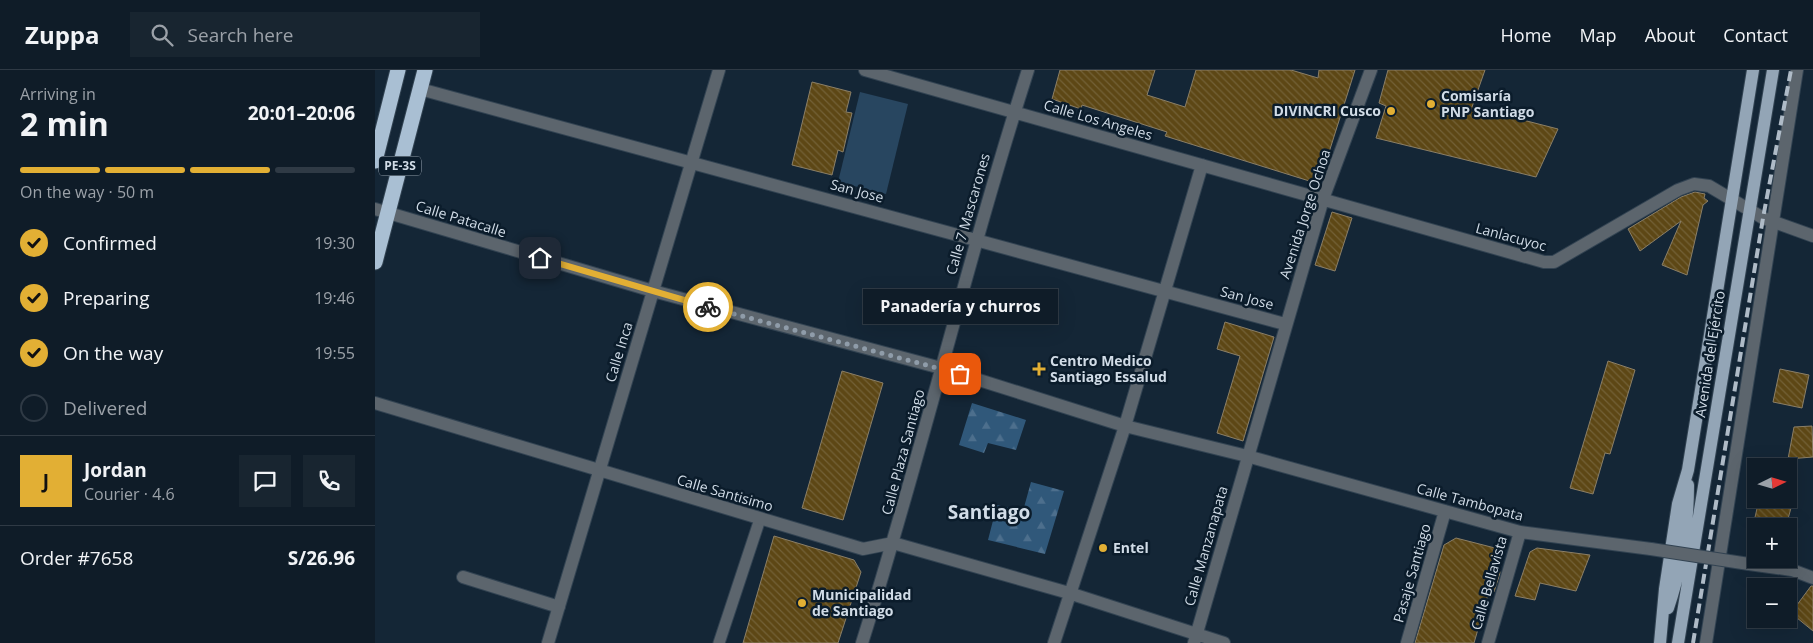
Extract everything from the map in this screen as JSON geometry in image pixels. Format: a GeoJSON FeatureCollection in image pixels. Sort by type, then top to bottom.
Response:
{"type":"FeatureCollection","features":[{"type":"Feature","properties":{"kind":"highway","name":"PE-3S"},"geometry":{"type":"LineString","coordinates":[[375,161],[398,70]]}},
{"type":"Feature","properties":{"kind":"highway","name":"PE-3S"},"geometry":{"type":"LineString","coordinates":[[375,262],[382,211],[425,70]]}},
{"type":"Feature","properties":{"kind":"main road","name":"Avenida del Ejército"},"geometry":{"type":"LineString","coordinates":[[1660,643],[1663,622],[1674,591],[1686,516],[1688,470],[1753,70]]}},
{"type":"Feature","properties":{"kind":"main road","name":"Avenida del Ejército"},"geometry":{"type":"LineString","coordinates":[[1678,643],[1773,70]]}},
{"type":"Feature","properties":{"kind":"street","name":"Calle Inca"},"geometry":{"type":"LineString","coordinates":[[549,643],[719,70]]}},
{"type":"Feature","properties":{"kind":"street","name":"Calle Los Angeles"},"geometry":{"type":"LineString","coordinates":[[865,70],[1323,199]]}},
{"type":"Feature","properties":{"kind":"street","name":"Calle 7 Mascarones"},"geometry":{"type":"LineString","coordinates":[[941,368],[975,239],[1028,70]]}},
{"type":"Feature","properties":{"kind":"street","name":"Avenida Jorge Ochoa"},"geometry":{"type":"LineString","coordinates":[[1247,456],[1323,199],[1371,70]]}},
{"type":"Feature","properties":{"kind":"street"},"geometry":{"type":"LineString","coordinates":[[1706,643],[1797,70]]}},
{"type":"Feature","properties":{"kind":"street","name":"San Jose"},"geometry":{"type":"LineString","coordinates":[[420,89],[692,161],[1285,324]]}},
{"type":"Feature","properties":{"kind":"street"},"geometry":{"type":"LineString","coordinates":[[1054,643],[1125,426],[1203,165]]}},
{"type":"Feature","properties":{"kind":"street","name":"Lanlacuyoc"},"geometry":{"type":"LineString","coordinates":[[1323,199],[1549,263],[1554,262],[1685,186],[1702,184],[1731,199]]}},
{"type":"Feature","properties":{"kind":"street"},"geometry":{"type":"LineString","coordinates":[[1731,199],[1774,223],[1813,236]]}},
{"type":"Feature","properties":{"kind":"street","name":"Calle Patacalle"},"geometry":{"type":"LineString","coordinates":[[382,211],[653,291]]}},
{"type":"Feature","properties":{"kind":"street"},"geometry":{"type":"LineString","coordinates":[[653,291],[941,368]]}},
{"type":"Feature","properties":{"kind":"street","name":"Calle Tambopata"},"geometry":{"type":"LineString","coordinates":[[941,368],[1125,426],[1247,456],[1520,532],[1792,570],[1813,578]]}},
{"type":"Feature","properties":{"kind":"street","name":"Calle Plaza Santiago"},"geometry":{"type":"LineString","coordinates":[[862,643],[893,543],[941,368]]}},
{"type":"Feature","properties":{"kind":"street","name":"Calle Santisimo"},"geometry":{"type":"LineString","coordinates":[[375,403],[599,472],[863,549],[893,543],[1069,593],[1195,639],[1224,643]]}},
{"type":"Feature","properties":{"kind":"street","name":"Calle Manzanapata"},"geometry":{"type":"LineString","coordinates":[[1195,639],[1247,456]]}},
{"type":"Feature","properties":{"kind":"street","name":"Pasaje Santiago"},"geometry":{"type":"LineString","coordinates":[[1407,643],[1445,511]]}},
{"type":"Feature","properties":{"kind":"street","name":"Calle Bellavista"},"geometry":{"type":"LineString","coordinates":[[1488,643],[1520,532]]}},
{"type":"Feature","properties":{"kind":"street"},"geometry":{"type":"LineString","coordinates":[[1792,570],[1813,572]]}},
{"type":"Feature","properties":{"kind":"street"},"geometry":{"type":"LineString","coordinates":[[463,577],[559,607]]}},
{"type":"Feature","properties":{"kind":"lane"},"geometry":{"type":"LineString","coordinates":[[719,643],[760,519]]}},
{"type":"Feature","properties":{"kind":"shaded area"},"geometry":{"type":"Polygon","coordinates":[[[860,92],[908,104],[886,194],[838,182],[860,92]]]}},
{"type":"Feature","properties":{"kind":"green space"},"geometry":{"type":"Polygon","coordinates":[[[972,403],[1026,420],[1016,450],[988,443],[984,453],[959,445],[972,403]]]}},
{"type":"Feature","properties":{"kind":"green space"},"geometry":{"type":"Polygon","coordinates":[[[1031,482],[1064,491],[1045,554],[988,540],[997,505],[1023,511],[1031,482]]]}},
{"type":"Feature","properties":{"kind":"building"},"geometry":{"type":"Polygon","coordinates":[[[1060,70],[1155,70],[1147,95],[1185,107],[1196,70],[1291,70],[1318,78],[1319,70],[1355,70],[1319,184],[1165,136],[1167,132],[1082,105],[1081,109],[1052,99],[1060,70]]]}},
{"type":"Feature","properties":{"kind":"building"},"geometry":{"type":"Polygon","coordinates":[[[1388,70],[1485,70],[1472,107],[1558,129],[1536,177],[1376,138],[1386,106],[1379,103],[1388,70]]]}},
{"type":"Feature","properties":{"kind":"building"},"geometry":{"type":"Polygon","coordinates":[[[812,82],[851,92],[846,112],[852,113],[843,152],[838,150],[832,175],[792,165],[812,82]]]}},
{"type":"Feature","properties":{"kind":"building"},"geometry":{"type":"Polygon","coordinates":[[[1695,192],[1705,194],[1704,198],[1708,201],[1703,205],[1687,275],[1662,265],[1681,221],[1640,251],[1628,229],[1681,197],[1695,192]]]}},
{"type":"Feature","properties":{"kind":"building"},"geometry":{"type":"Polygon","coordinates":[[[1332,212],[1352,218],[1335,271],[1315,265],[1332,212]]]}},
{"type":"Feature","properties":{"kind":"building"},"geometry":{"type":"Polygon","coordinates":[[[1225,322],[1274,337],[1243,441],[1217,433],[1240,356],[1217,349],[1225,322]]]}},
{"type":"Feature","properties":{"kind":"building"},"geometry":{"type":"Polygon","coordinates":[[[1608,361],[1635,370],[1610,454],[1605,453],[1593,494],[1570,488],[1608,361]]]}},
{"type":"Feature","properties":{"kind":"building"},"geometry":{"type":"Polygon","coordinates":[[[1780,369],[1809,375],[1802,408],[1773,402],[1780,369]]]}},
{"type":"Feature","properties":{"kind":"building"},"geometry":{"type":"Polygon","coordinates":[[[842,371],[883,383],[843,520],[802,508],[842,371]]]}},
{"type":"Feature","properties":{"kind":"building"},"geometry":{"type":"Polygon","coordinates":[[[1812,426],[1813,457],[1788,458],[1794,427],[1812,426]]]}},
{"type":"Feature","properties":{"kind":"building"},"geometry":{"type":"Polygon","coordinates":[[[1757,508],[1791,508],[1788,518],[1755,518],[1757,508]]]}},
{"type":"Feature","properties":{"kind":"building"},"geometry":{"type":"Polygon","coordinates":[[[774,536],[854,560],[861,572],[838,643],[743,643],[774,536]]]}},
{"type":"Feature","properties":{"kind":"building"},"geometry":{"type":"Polygon","coordinates":[[[1456,538],[1495,548],[1500,573],[1494,592],[1489,591],[1474,643],[1415,643],[1444,545],[1456,538]]]}},
{"type":"Feature","properties":{"kind":"building"},"geometry":{"type":"Polygon","coordinates":[[[1537,548],[1590,555],[1576,591],[1540,583],[1535,600],[1515,596],[1530,552],[1537,548]]]}},
{"type":"Feature","properties":{"kind":"building"},"geometry":{"type":"Polygon","coordinates":[[[1811,586],[1813,586],[1813,631],[1797,618],[1797,605],[1811,586]]]}},
{"type":"Feature","properties":{"kind":"railway"},"geometry":{"type":"LineString","coordinates":[[1693,643],[1763,218],[1791,70]]}},
{"type":"Feature","properties":{"kind":"way so far"},"geometry":{"type":"LineString","coordinates":[[708,307],[960,374]]}},
{"type":"Feature","properties":{"kind":"place","name":"Comisaría PNP Santiago"},"geometry":{"type":"Point","coordinates":[1431,104]}},
{"type":"Feature","properties":{"kind":"place","name":"DIVINCRI Cusco"},"geometry":{"type":"Point","coordinates":[1391,111]}},
{"type":"Feature","properties":{"kind":"place","name":"Centro Medico Santiago Essalud"},"geometry":{"type":"Point","coordinates":[1039,369]}},
{"type":"Feature","properties":{"kind":"place","name":"Panadería y churros"},"geometry":{"type":"Point","coordinates":[960,374]}},
{"type":"Feature","properties":{"kind":"place","name":"Entel"},"geometry":{"type":"Point","coordinates":[1103,548]}},
{"type":"Feature","properties":{"kind":"place","name":"Municipalidad de Santiago"},"geometry":{"type":"Point","coordinates":[802,603]}},
{"type":"Feature","properties":{"kind":"district","name":"Santiago"},"geometry":{"type":"Point","coordinates":[989,512]}},
{"type":"Feature","properties":{"kind":"route"},"geometry":{"type":"LineString","coordinates":[[540,258],[708,307]]}}]}
